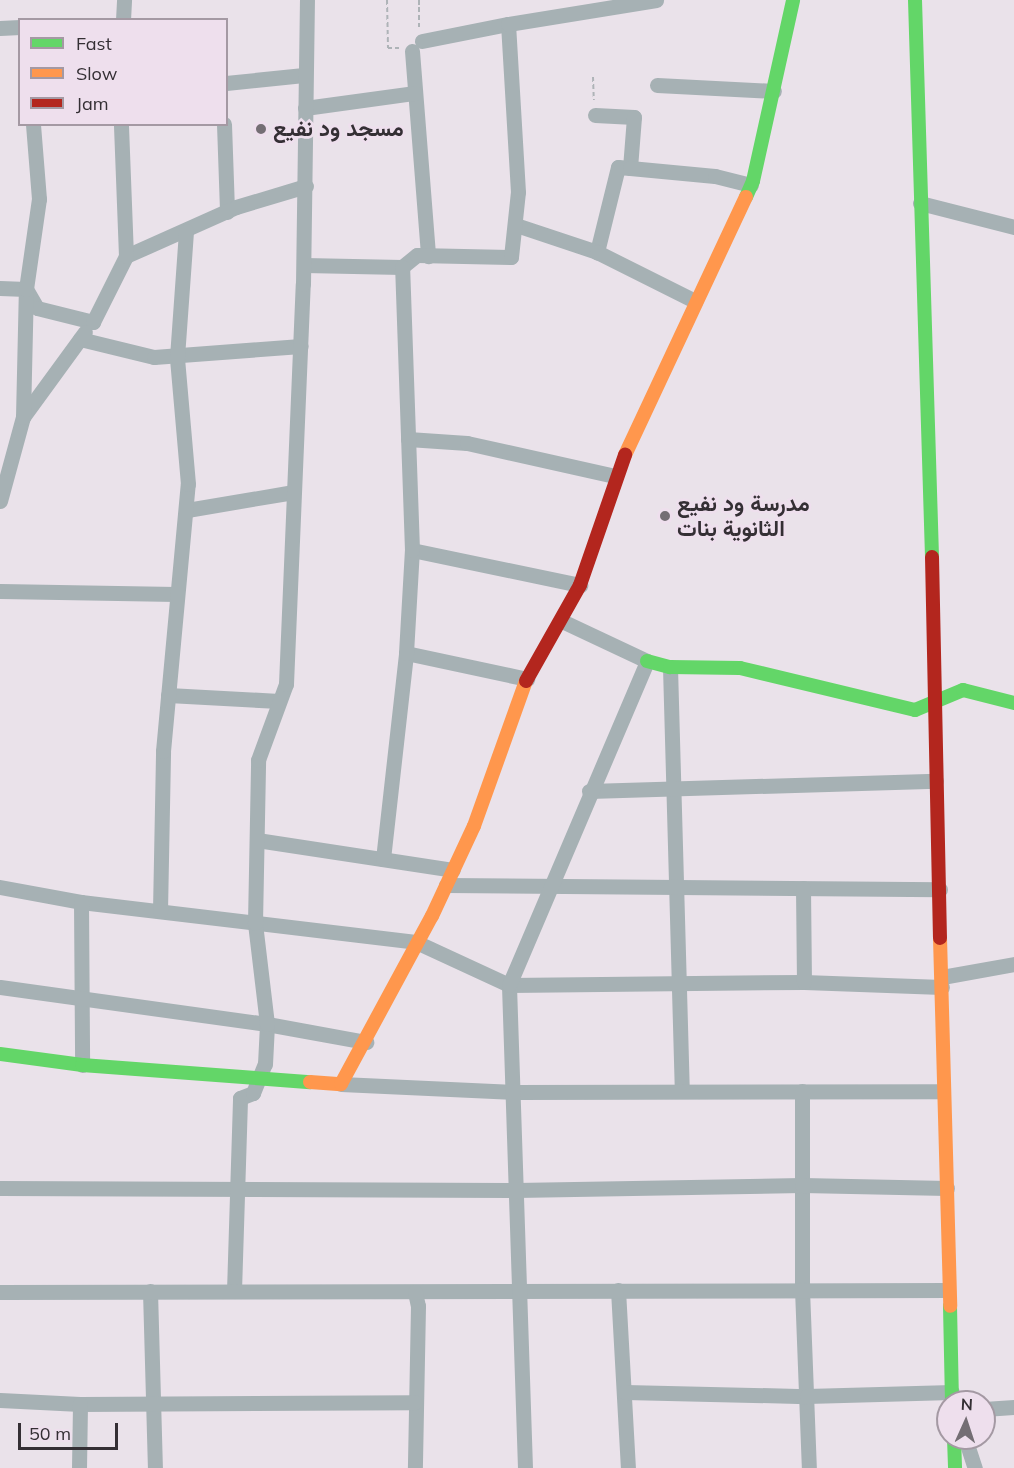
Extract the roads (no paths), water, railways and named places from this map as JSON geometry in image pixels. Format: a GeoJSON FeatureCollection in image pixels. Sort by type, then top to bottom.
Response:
{"type":"FeatureCollection","features":[{"type":"Feature","properties":{"kind":"street"},"geometry":{"type":"LineString","coordinates":[[123,18],[124,0]]}},
{"type":"Feature","properties":{"kind":"street"},"geometry":{"type":"LineString","coordinates":[[234,1291],[235,1189],[240,1098],[253,1093],[265,1064],[267,1024],[255,922],[258,760],[286,684],[304,265],[306,186],[304,75],[307,0]]}},
{"type":"Feature","properties":{"kind":"street"},"geometry":{"type":"LineString","coordinates":[[428,256],[414,93],[413,43],[508,24],[656,0]]}},
{"type":"Feature","properties":{"kind":"street"},"geometry":{"type":"LineString","coordinates":[[341,1084],[366,1042],[474,826],[527,679],[562,621],[580,585],[615,476],[751,185],[793,0]]}},
{"type":"Feature","properties":{"kind":"street"},"geometry":{"type":"LineString","coordinates":[[915,0],[937,702],[936,781],[948,1290],[953,1390]]}},
{"type":"Feature","properties":{"kind":"street"},"geometry":{"type":"LineString","coordinates":[[304,265],[402,267],[417,255],[511,256],[518,192],[508,24]]}},
{"type":"Feature","properties":{"kind":"street"},"geometry":{"type":"LineString","coordinates":[[0,28],[18,27]]}},
{"type":"Feature","properties":{"kind":"street"},"geometry":{"type":"LineString","coordinates":[[228,83],[304,75]]}},
{"type":"Feature","properties":{"kind":"street"},"geometry":{"type":"LineString","coordinates":[[657,85],[774,91]]}},
{"type":"Feature","properties":{"kind":"street"},"geometry":{"type":"LineString","coordinates":[[305,108],[414,93]]}},
{"type":"Feature","properties":{"kind":"street"},"geometry":{"type":"LineString","coordinates":[[595,115],[634,117],[630,168]]}},
{"type":"Feature","properties":{"kind":"street"},"geometry":{"type":"LineString","coordinates":[[1,493],[23,417],[26,289],[39,199],[33,126]]}},
{"type":"Feature","properties":{"kind":"street"},"geometry":{"type":"LineString","coordinates":[[23,417],[93,322],[126,256],[121,126]]}},
{"type":"Feature","properties":{"kind":"street"},"geometry":{"type":"LineString","coordinates":[[224,126],[227,212]]}},
{"type":"Feature","properties":{"kind":"street"},"geometry":{"type":"LineString","coordinates":[[597,252],[618,167],[715,176],[751,185]]}},
{"type":"Feature","properties":{"kind":"street"},"geometry":{"type":"LineString","coordinates":[[126,256],[227,212],[306,186]]}},
{"type":"Feature","properties":{"kind":"street"},"geometry":{"type":"LineString","coordinates":[[920,203],[1014,227]]}},
{"type":"Feature","properties":{"kind":"street"},"geometry":{"type":"LineString","coordinates":[[516,225],[597,252],[695,301]]}},
{"type":"Feature","properties":{"kind":"street"},"geometry":{"type":"LineString","coordinates":[[160,911],[168,695],[188,484],[177,357],[186,231]]}},
{"type":"Feature","properties":{"kind":"street"},"geometry":{"type":"LineString","coordinates":[[383,859],[406,653],[412,550],[402,267]]}},
{"type":"Feature","properties":{"kind":"street"},"geometry":{"type":"LineString","coordinates":[[0,288],[26,289]]}},
{"type":"Feature","properties":{"kind":"street"},"geometry":{"type":"LineString","coordinates":[[26,289],[37,308],[93,322]]}},
{"type":"Feature","properties":{"kind":"street"},"geometry":{"type":"LineString","coordinates":[[80,339],[154,357],[301,346]]}},
{"type":"Feature","properties":{"kind":"street"},"geometry":{"type":"LineString","coordinates":[[408,439],[468,442],[615,476]]}},
{"type":"Feature","properties":{"kind":"street"},"geometry":{"type":"LineString","coordinates":[[186,510],[293,492]]}},
{"type":"Feature","properties":{"kind":"street"},"geometry":{"type":"LineString","coordinates":[[412,550],[580,585]]}},
{"type":"Feature","properties":{"kind":"street"},"geometry":{"type":"LineString","coordinates":[[0,591],[176,594]]}},
{"type":"Feature","properties":{"kind":"street"},"geometry":{"type":"LineString","coordinates":[[562,621],[647,661],[670,667],[740,668],[915,710],[963,690],[1014,703]]}},
{"type":"Feature","properties":{"kind":"street"},"geometry":{"type":"LineString","coordinates":[[406,653],[527,679]]}},
{"type":"Feature","properties":{"kind":"street"},"geometry":{"type":"LineString","coordinates":[[525,1468],[522,1292],[509,985],[589,791],[647,661]]}},
{"type":"Feature","properties":{"kind":"street"},"geometry":{"type":"LineString","coordinates":[[670,667],[679,887],[682,1090]]}},
{"type":"Feature","properties":{"kind":"street"},"geometry":{"type":"LineString","coordinates":[[168,695],[279,701]]}},
{"type":"Feature","properties":{"kind":"street"},"geometry":{"type":"LineString","coordinates":[[589,791],[936,781]]}},
{"type":"Feature","properties":{"kind":"street"},"geometry":{"type":"LineString","coordinates":[[257,840],[453,870]]}},
{"type":"Feature","properties":{"kind":"street"},"geometry":{"type":"LineString","coordinates":[[446,885],[940,889]]}},
{"type":"Feature","properties":{"kind":"street"},"geometry":{"type":"LineString","coordinates":[[0,887],[81,902],[416,942],[509,985],[942,982],[1014,964]]}},
{"type":"Feature","properties":{"kind":"street"},"geometry":{"type":"LineString","coordinates":[[803,888],[804,982]]}},
{"type":"Feature","properties":{"kind":"street"},"geometry":{"type":"LineString","coordinates":[[81,902],[82,1065]]}},
{"type":"Feature","properties":{"kind":"street"},"geometry":{"type":"LineString","coordinates":[[0,987],[267,1024],[366,1042]]}},
{"type":"Feature","properties":{"kind":"street"},"geometry":{"type":"LineString","coordinates":[[0,1054],[82,1065],[258,1080],[515,1092],[943,1091]]}},
{"type":"Feature","properties":{"kind":"street"},"geometry":{"type":"LineString","coordinates":[[802,1091],[802,1289],[809,1468]]}},
{"type":"Feature","properties":{"kind":"street"},"geometry":{"type":"LineString","coordinates":[[0,1188],[516,1190],[802,1185],[947,1188]]}},
{"type":"Feature","properties":{"kind":"street"},"geometry":{"type":"LineString","coordinates":[[618,1290],[628,1468]]}},
{"type":"Feature","properties":{"kind":"street"},"geometry":{"type":"LineString","coordinates":[[0,1292],[948,1290]]}},
{"type":"Feature","properties":{"kind":"street"},"geometry":{"type":"LineString","coordinates":[[150,1291],[156,1404],[155,1468]]}},
{"type":"Feature","properties":{"kind":"street"},"geometry":{"type":"LineString","coordinates":[[415,1292],[418,1306],[415,1468]]}},
{"type":"Feature","properties":{"kind":"street"},"geometry":{"type":"LineString","coordinates":[[625,1392],[936,1400]]}},
{"type":"Feature","properties":{"kind":"street"},"geometry":{"type":"LineString","coordinates":[[0,1400],[80,1404],[415,1402]]}},
{"type":"Feature","properties":{"kind":"street"},"geometry":{"type":"LineString","coordinates":[[79,1468],[80,1404]]}},
{"type":"Feature","properties":{"kind":"street"},"geometry":{"type":"LineString","coordinates":[[996,1408],[1014,1407]]}},
{"type":"Feature","properties":{"kind":"street"},"geometry":{"type":"LineString","coordinates":[[954,1450],[955,1468]]}},
{"type":"Feature","properties":{"kind":"street"},"geometry":{"type":"LineString","coordinates":[[969,1450],[975,1468]]}},
{"type":"Feature","properties":{"kind":"place","name":"مسجد ود نفيع"},"geometry":{"type":"Point","coordinates":[261,129]}},
{"type":"Feature","properties":{"kind":"place","name":"مدرسة ود نفيع الثانوية بنات"},"geometry":{"type":"Point","coordinates":[665,516]}}]}
